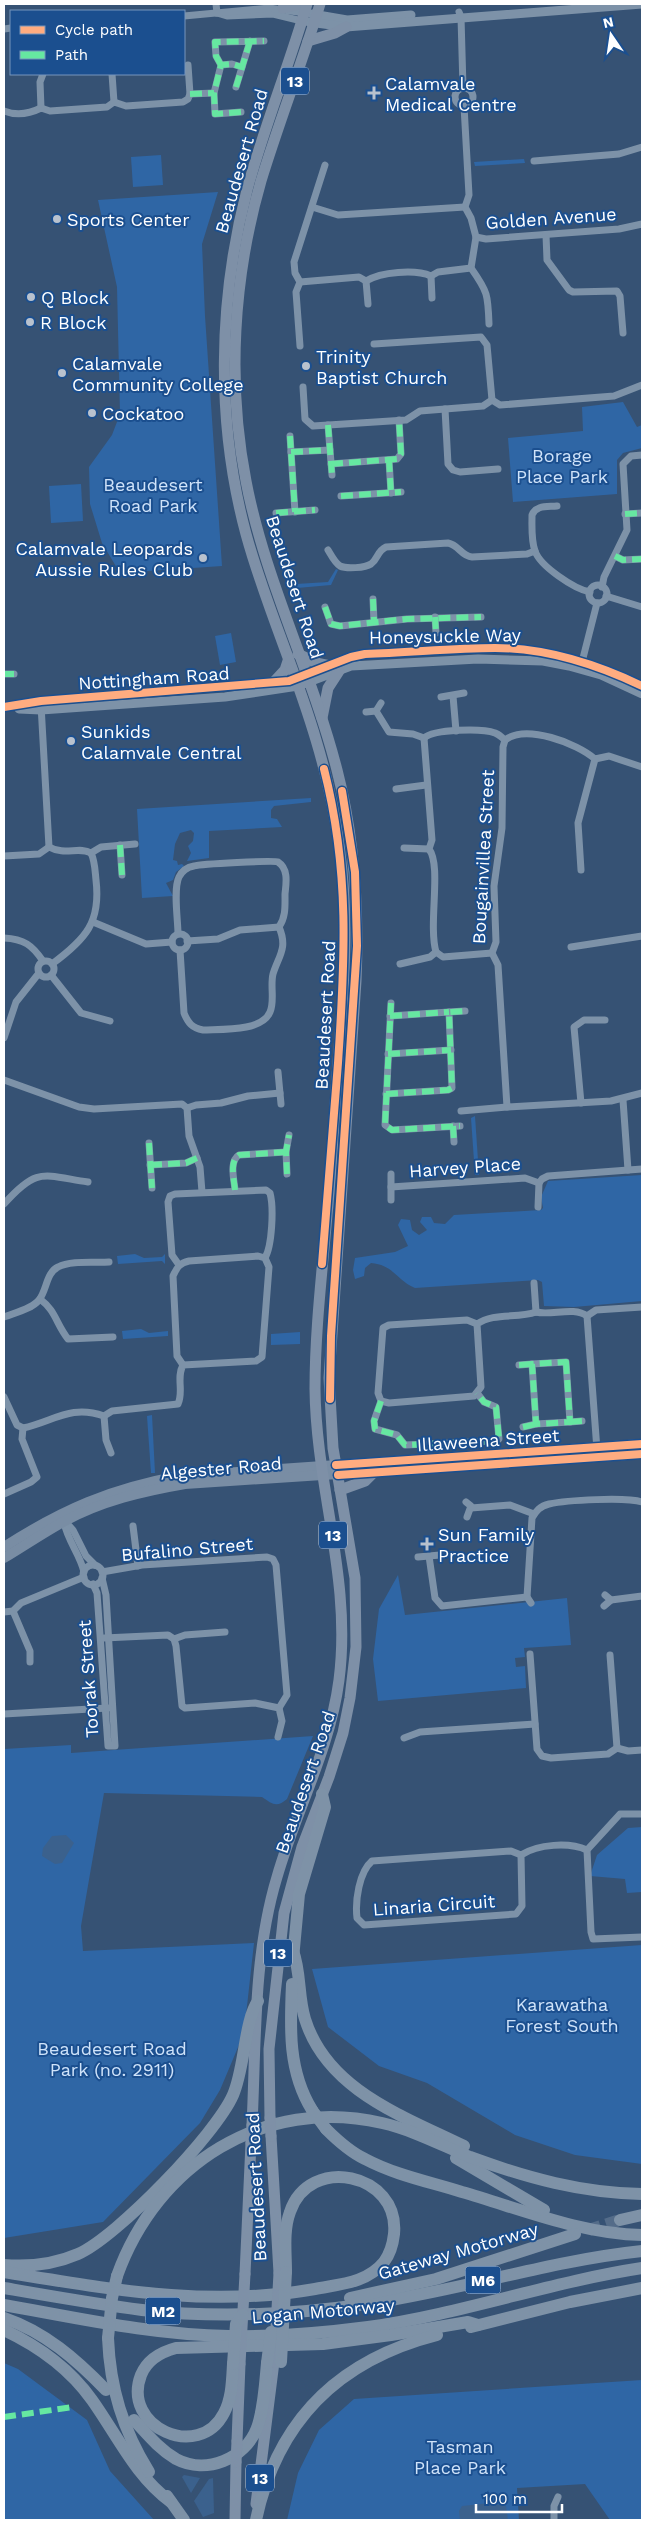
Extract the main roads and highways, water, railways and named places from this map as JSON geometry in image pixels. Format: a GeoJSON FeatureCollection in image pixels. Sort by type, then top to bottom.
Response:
{"type":"FeatureCollection","features":[{"type":"Feature","properties":{"kind":"highway"},"geometry":{"type":"LineString","coordinates":[[283,8],[309,12]]}},
{"type":"Feature","properties":{"kind":"highway","name":"Beaudesert Road"},"geometry":{"type":"LineString","coordinates":[[243,2315],[262,1953],[270,1901],[285,1852],[327,1738],[339,1680],[343,1622],[342,1594],[322,1471],[316,1417],[316,1354],[345,963],[345,907],[340,849],[332,799],[302,681],[298,654],[267,563],[248,488],[237,409],[235,356],[241,276],[254,208],[308,41],[309,12]]}},
{"type":"Feature","properties":{"kind":"highway","name":"Beaudesert Road"},"geometry":{"type":"LineString","coordinates":[[277,2322],[282,2272],[271,2136],[268,2049],[280,1937],[295,1867],[345,1724],[356,1647],[355,1578],[337,1470],[330,1405],[331,1336],[356,981],[358,923],[355,872],[337,771],[322,719],[302,681],[288,661],[258,577],[239,504],[230,451],[225,361],[230,276],[242,210],[309,12]]}},
{"type":"Feature","properties":{"kind":"highway"},"geometry":{"type":"LineString","coordinates":[[308,41],[335,33],[346,27]]}},
{"type":"Feature","properties":{"kind":"highway"},"geometry":{"type":"LineString","coordinates":[[298,654],[316,663],[334,668],[322,719]]}},
{"type":"Feature","properties":{"kind":"highway"},"geometry":{"type":"LineString","coordinates":[[273,683],[285,670],[288,661]]}},
{"type":"Feature","properties":{"kind":"highway"},"geometry":{"type":"LineString","coordinates":[[340,1490],[365,1481],[374,1472]]}},
{"type":"Feature","properties":{"kind":"highway"},"geometry":{"type":"LineString","coordinates":[[322,1794],[325,1807],[300,1894],[293,1951],[292,2052],[300,2086],[312,2110],[326,2129],[350,2150],[378,2166],[572,2229],[642,2235]]}},
{"type":"Feature","properties":{"kind":"highway"},"geometry":{"type":"LineString","coordinates":[[293,1951],[297,1961],[301,2006],[308,2029],[324,2058],[350,2084],[372,2099],[436,2132],[502,2162],[536,2174],[546,2182]]}},
{"type":"Feature","properties":{"kind":"highway"},"geometry":{"type":"LineString","coordinates":[[4,2265],[36,2265],[78,2254],[102,2240],[152,2192],[214,2127],[228,2105],[240,2075],[251,2011],[258,2001]]}},
{"type":"Feature","properties":{"kind":"highway"},"geometry":{"type":"LineString","coordinates":[[184,2520],[148,2471],[123,2421],[112,2383],[108,2338],[112,2298],[118,2276],[137,2231],[165,2192],[203,2158],[242,2136],[285,2122],[337,2117],[381,2123],[428,2139],[493,2166],[546,2182],[586,2190],[642,2194]]}},
{"type":"Feature","properties":{"kind":"highway"},"geometry":{"type":"LineString","coordinates":[[428,2139],[435,2148],[478,2170],[529,2203],[565,2219],[572,2229]]}},
{"type":"Feature","properties":{"kind":"highway"},"geometry":{"type":"LineString","coordinates":[[4,2272],[118,2291],[190,2297],[259,2296],[340,2284],[354,2282],[372,2273],[386,2260],[394,2240],[394,2222],[389,2206],[381,2194],[358,2179],[338,2176],[320,2180],[305,2190],[295,2202],[286,2232],[282,2272],[274,2365],[257,2427],[244,2448],[225,2461],[200,2465],[181,2461],[164,2450],[134,2420]]}},
{"type":"Feature","properties":{"kind":"highway"},"geometry":{"type":"LineString","coordinates":[[620,2220],[642,2215]]}},
{"type":"Feature","properties":{"kind":"highway","name":"Gateway Motorway"},"geometry":{"type":"LineString","coordinates":[[323,2310],[342,2300],[436,2279],[572,2229]]}},
{"type":"Feature","properties":{"kind":"highway","name":"Logan Motorway"},"geometry":{"type":"LineString","coordinates":[[4,2288],[100,2304],[177,2313],[257,2314],[323,2310],[402,2299],[562,2263],[642,2251]]}},
{"type":"Feature","properties":{"kind":"highway","name":"Logan Motorway"},"geometry":{"type":"LineString","coordinates":[[4,2305],[125,2326],[188,2333],[228,2336],[296,2334],[391,2323],[566,2282],[642,2268]]}},
{"type":"Feature","properties":{"kind":"highway"},"geometry":{"type":"LineString","coordinates":[[256,2520],[268,2476],[285,2440],[303,2415],[332,2385],[354,2369],[391,2351],[422,2339],[570,2302],[642,2288]]}},
{"type":"Feature","properties":{"kind":"highway"},"geometry":{"type":"LineString","coordinates":[[243,2315],[236,2324],[237,2364],[231,2393],[227,2408],[220,2420],[207,2431],[188,2437],[169,2435],[157,2429],[144,2414],[138,2392],[142,2372],[151,2360],[169,2350],[186,2347],[264,2347],[323,2344],[468,2322],[478,2325]]}},
{"type":"Feature","properties":{"kind":"highway"},"geometry":{"type":"LineString","coordinates":[[4,2318],[52,2342],[106,2390]]}},
{"type":"Feature","properties":{"kind":"highway"},"geometry":{"type":"LineString","coordinates":[[274,2365],[271,2332],[277,2322]]}},
{"type":"Feature","properties":{"kind":"highway"},"geometry":{"type":"LineString","coordinates":[[4,2330],[44,2352],[74,2379],[93,2401],[142,2474],[156,2491],[171,2502]]}},
{"type":"Feature","properties":{"kind":"highway","name":"13"},"geometry":{"type":"LineString","coordinates":[[235,2520],[237,2364]]}},
{"type":"Feature","properties":{"kind":"highway","name":"13"},"geometry":{"type":"LineString","coordinates":[[256,2520],[274,2365]]}},
{"type":"Feature","properties":{"kind":"main road","name":"Illaweena Street"},"geometry":{"type":"LineString","coordinates":[[322,1471],[597,1452],[642,1444]]}},
{"type":"Feature","properties":{"kind":"main road","name":"Illaweena Street"},"geometry":{"type":"LineString","coordinates":[[597,1452],[642,1454]]}},
{"type":"Feature","properties":{"kind":"main road","name":"Illaweena Street"},"geometry":{"type":"LineString","coordinates":[[337,1470],[374,1472],[526,1457]]}},
{"type":"Feature","properties":{"kind":"main road","name":"Algester Road"},"geometry":{"type":"LineString","coordinates":[[4,1547],[62,1517],[162,1488],[185,1484],[322,1471]]}},
{"type":"Feature","properties":{"kind":"main road","name":"Algester Road"},"geometry":{"type":"LineString","coordinates":[[4,1558],[62,1517]]}},
{"type":"Feature","properties":{"kind":"tunnel"},"geometry":{"type":"LineString","coordinates":[[589,2230],[620,2220]]}},
{"type":"Feature","properties":{"kind":"place","name":"Calamvale Medical Centre"},"geometry":{"type":"Point","coordinates":[374,93]}},
{"type":"Feature","properties":{"kind":"place","name":"Sports Center"},"geometry":{"type":"Point","coordinates":[57,219]}},
{"type":"Feature","properties":{"kind":"place","name":"Q Block"},"geometry":{"type":"Point","coordinates":[31,297]}},
{"type":"Feature","properties":{"kind":"place","name":"R Block"},"geometry":{"type":"Point","coordinates":[30,322]}},
{"type":"Feature","properties":{"kind":"place","name":"Trinity Baptist Church"},"geometry":{"type":"Point","coordinates":[306,366]}},
{"type":"Feature","properties":{"kind":"place","name":"Calamvale Community College"},"geometry":{"type":"Point","coordinates":[62,373]}},
{"type":"Feature","properties":{"kind":"place","name":"Cockatoo"},"geometry":{"type":"Point","coordinates":[92,413]}},
{"type":"Feature","properties":{"kind":"place","name":"Calamvale Leopards Aussie Rules Club"},"geometry":{"type":"Point","coordinates":[203,558]}},
{"type":"Feature","properties":{"kind":"place","name":"Sunkids Calamvale Central"},"geometry":{"type":"Point","coordinates":[71,741]}},
{"type":"Feature","properties":{"kind":"place","name":"Sun Family Practice"},"geometry":{"type":"Point","coordinates":[427,1544]}},
{"type":"Feature","properties":{"kind":"park label","name":"Borage Place Park"},"geometry":{"type":"Point","coordinates":[562,465]}},
{"type":"Feature","properties":{"kind":"park label","name":"Beaudesert Road Park"},"geometry":{"type":"Point","coordinates":[153,494]}},
{"type":"Feature","properties":{"kind":"park label","name":"Karawatha Forest South"},"geometry":{"type":"Point","coordinates":[562,2014]}},
{"type":"Feature","properties":{"kind":"park label","name":"Beaudesert Road Park (no. 2911)"},"geometry":{"type":"Point","coordinates":[112,2058]}},
{"type":"Feature","properties":{"kind":"park label","name":"Tasman Place Park"},"geometry":{"type":"Point","coordinates":[460,2456]}}]}
